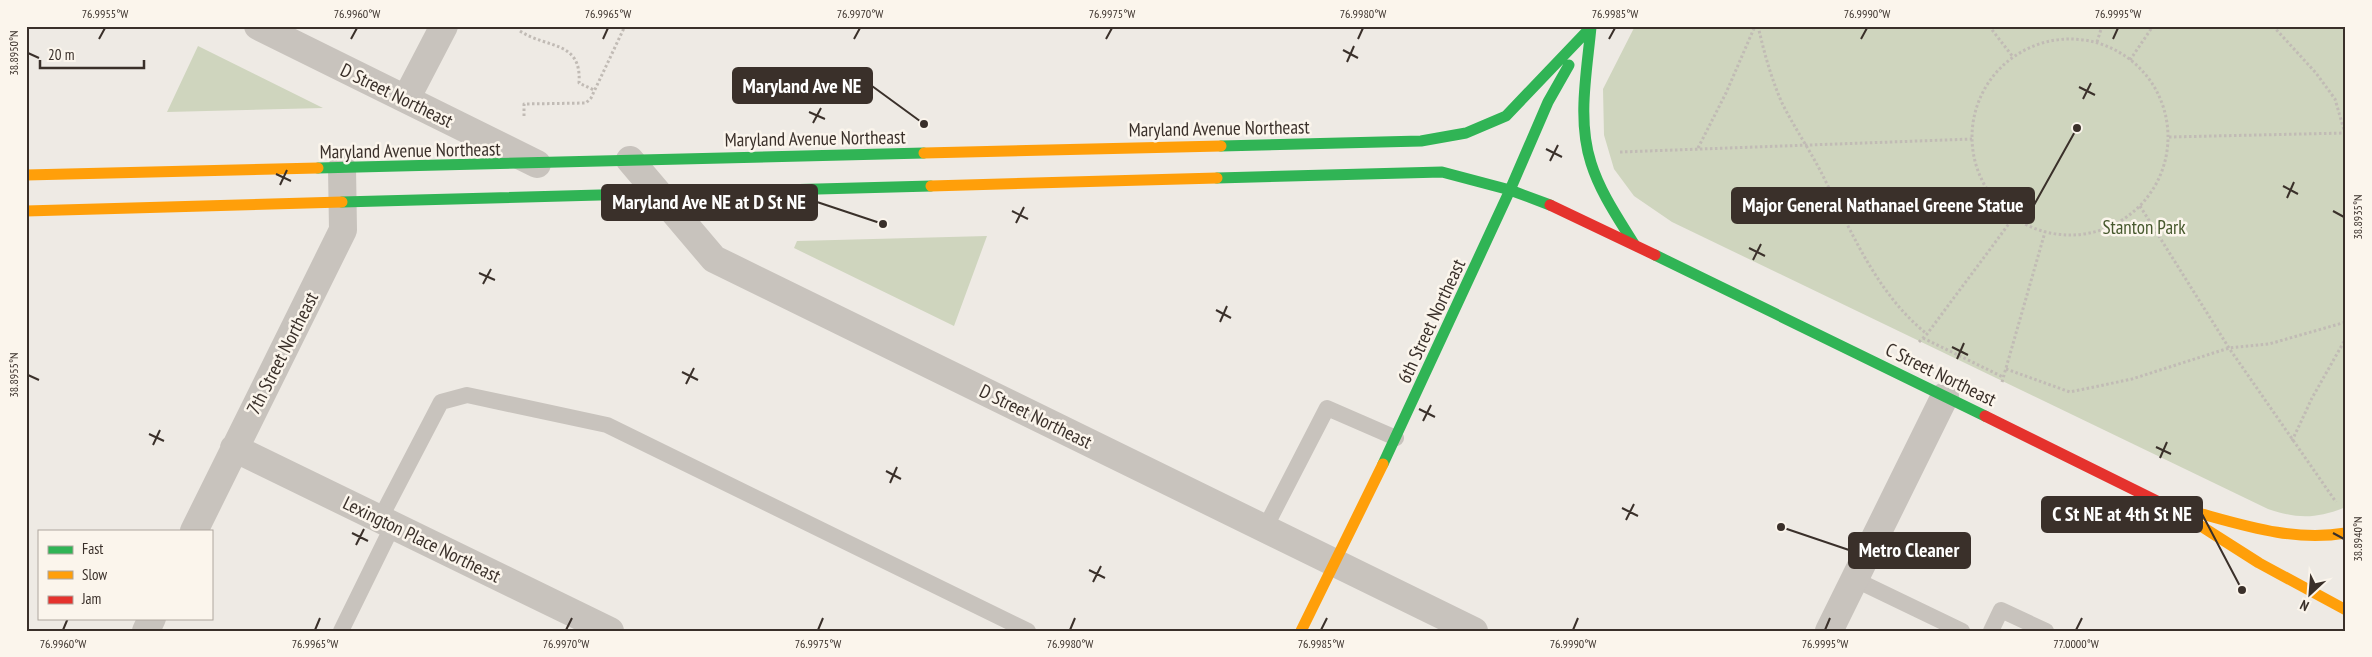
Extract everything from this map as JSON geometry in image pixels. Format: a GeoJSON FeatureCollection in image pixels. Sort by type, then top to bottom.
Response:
{"type":"FeatureCollection","features":[{"type":"Feature","properties":{"kind":"main road","name":"Maryland Avenue Northeast"},"geometry":{"type":"LineString","coordinates":[[26,175],[1421,141],[1466,133],[1506,116],[1591,26]]}},
{"type":"Feature","properties":{"kind":"main road","name":"6th Street Northeast"},"geometry":{"type":"LineString","coordinates":[[1301,631],[1333,562],[1396,438],[1510,190],[1548,102],[1591,26]]}},
{"type":"Feature","properties":{"kind":"main road"},"geometry":{"type":"LineString","coordinates":[[1591,26],[1584,111],[1588,153],[1604,192],[1634,244]]}},
{"type":"Feature","properties":{"kind":"main road"},"geometry":{"type":"LineString","coordinates":[[26,211],[1422,171],[1442,172],[1510,190]]}},
{"type":"Feature","properties":{"kind":"main road","name":"C Street Northeast"},"geometry":{"type":"LineString","coordinates":[[1510,190],[1546,203],[1634,244],[2168,505],[2259,563],[2346,610]]}},
{"type":"Feature","properties":{"kind":"main road"},"geometry":{"type":"LineString","coordinates":[[2168,505],[2291,536],[2319,537],[2346,533]]}},
{"type":"Feature","properties":{"kind":"street","name":"D Street Northeast"},"geometry":{"type":"LineString","coordinates":[[258,26],[536,164]]}},
{"type":"Feature","properties":{"kind":"street"},"geometry":{"type":"LineString","coordinates":[[406,99],[444,26]]}},
{"type":"Feature","properties":{"kind":"street","name":"D Street Northeast"},"geometry":{"type":"LineString","coordinates":[[630,160],[660,193],[714,259],[1474,631]]}},
{"type":"Feature","properties":{"kind":"street","name":"7th Street Northeast"},"geometry":{"type":"LineString","coordinates":[[194,530],[343,230],[342,168]]}},
{"type":"Feature","properties":{"kind":"street"},"geometry":{"type":"LineString","coordinates":[[1829,631],[1945,396]]}},
{"type":"Feature","properties":{"kind":"street","name":"Lexington Place Northeast"},"geometry":{"type":"LineString","coordinates":[[234,448],[610,631]]}},
{"type":"Feature","properties":{"kind":"lane"},"geometry":{"type":"LineString","coordinates":[[342,631],[386,522],[441,402],[467,395],[607,425],[1028,631]]}},
{"type":"Feature","properties":{"kind":"lane"},"geometry":{"type":"LineString","coordinates":[[1266,528],[1328,408],[1396,438]]}},
{"type":"Feature","properties":{"kind":"lane"},"geometry":{"type":"LineString","coordinates":[[1854,579],[1962,631]]}},
{"type":"Feature","properties":{"kind":"lane"},"geometry":{"type":"LineString","coordinates":[[1991,631],[2001,610],[2046,631]]}},
{"type":"Feature","properties":{"kind":"path"},"geometry":{"type":"LineString","coordinates":[[520,26],[520,31],[533,40],[562,47],[575,58],[580,68],[579,83],[594,90]]}},
{"type":"Feature","properties":{"kind":"path"},"geometry":{"type":"LineString","coordinates":[[524,116],[524,104],[586,103],[625,26]]}},
{"type":"Feature","properties":{"kind":"path"},"geometry":{"type":"LineString","coordinates":[[1757,26],[1767,64],[1779,95],[1851,232],[1892,300],[1908,319],[1927,334]]}},
{"type":"Feature","properties":{"kind":"path"},"geometry":{"type":"LineString","coordinates":[[1698,148],[1757,26]]}},
{"type":"Feature","properties":{"kind":"path"},"geometry":{"type":"LineString","coordinates":[[1989,26],[2013,57]]}},
{"type":"Feature","properties":{"kind":"path"},"geometry":{"type":"LineString","coordinates":[[2097,42],[2102,26]]}},
{"type":"Feature","properties":{"kind":"path"},"geometry":{"type":"LineString","coordinates":[[2130,60],[2153,26]]}},
{"type":"Feature","properties":{"kind":"path"},"geometry":{"type":"LineString","coordinates":[[2169,137],[2345,134],[2334,99],[2316,73],[2276,32],[2273,26]]}},
{"type":"Feature","properties":{"kind":"path"},"geometry":{"type":"LineString","coordinates":[[2056,40],[2097,42],[2115,50],[2130,60],[2152,83],[2164,109],[2169,137],[2165,162],[2156,186],[2140,206],[2120,222],[2096,232],[2070,235],[2045,232],[2014,217],[1988,191],[1976,166],[1972,139],[1976,108],[1990,79],[2013,57],[2038,44],[2056,40]]}},
{"type":"Feature","properties":{"kind":"path"},"geometry":{"type":"LineString","coordinates":[[1619,152],[1972,139]]}},
{"type":"Feature","properties":{"kind":"path"},"geometry":{"type":"LineString","coordinates":[[2140,206],[2229,348],[2292,442],[2338,505]]}},
{"type":"Feature","properties":{"kind":"path"},"geometry":{"type":"LineString","coordinates":[[1919,342],[1927,334],[2014,217]]}},
{"type":"Feature","properties":{"kind":"path"},"geometry":{"type":"LineString","coordinates":[[2002,382],[2045,232]]}},
{"type":"Feature","properties":{"kind":"path"},"geometry":{"type":"LineString","coordinates":[[2006,369],[2070,392],[2132,379],[2229,348],[2269,344],[2346,322]]}},
{"type":"Feature","properties":{"kind":"path"},"geometry":{"type":"LineString","coordinates":[[1923,338],[2004,377]]}},
{"type":"Feature","properties":{"kind":"path"},"geometry":{"type":"LineString","coordinates":[[2292,442],[2312,398],[2346,338]]}},
{"type":"Feature","properties":{"kind":"green space","name":"Stanton Park"},"geometry":{"type":"Polygon","coordinates":[[[1635,26],[2346,26],[2346,507],[2316,516],[2289,515],[2268,509],[1672,222],[1634,196],[1614,169],[1604,135],[1603,89],[1635,26]]]}},
{"type":"Feature","properties":{"kind":"green space"},"geometry":{"type":"Polygon","coordinates":[[[198,46],[323,108],[167,112],[198,46]]]}},
{"type":"Feature","properties":{"kind":"green space"},"geometry":{"type":"Polygon","coordinates":[[[987,236],[954,326],[794,248],[797,241],[987,236]]]}},
{"type":"Feature","properties":{"kind":"traffic: fast"},"geometry":{"type":"LineString","coordinates":[[1591,27],[1584,95],[1587,147],[1599,184],[1634,244]]}},
{"type":"Feature","properties":{"kind":"traffic: fast"},"geometry":{"type":"LineString","coordinates":[[1221,146],[1421,141],[1466,133],[1506,116],[1591,27]]}},
{"type":"Feature","properties":{"kind":"traffic: fast"},"geometry":{"type":"LineString","coordinates":[[1510,190],[1548,102],[1569,65]]}},
{"type":"Feature","properties":{"kind":"traffic: fast"},"geometry":{"type":"LineString","coordinates":[[318,168],[924,153]]}},
{"type":"Feature","properties":{"kind":"traffic: fast"},"geometry":{"type":"LineString","coordinates":[[1217,178],[1442,172],[1510,190],[1550,205]]}},
{"type":"Feature","properties":{"kind":"traffic: fast"},"geometry":{"type":"LineString","coordinates":[[342,202],[931,186]]}},
{"type":"Feature","properties":{"kind":"traffic: fast"},"geometry":{"type":"LineString","coordinates":[[1383,464],[1510,190]]}},
{"type":"Feature","properties":{"kind":"traffic: fast"},"geometry":{"type":"LineString","coordinates":[[1655,255],[1985,416]]}},
{"type":"Feature","properties":{"kind":"traffic: slow"},"geometry":{"type":"LineString","coordinates":[[924,153],[1221,146]]}},
{"type":"Feature","properties":{"kind":"traffic: slow"},"geometry":{"type":"LineString","coordinates":[[26,175],[318,168]]}},
{"type":"Feature","properties":{"kind":"traffic: slow"},"geometry":{"type":"LineString","coordinates":[[931,186],[1217,178]]}},
{"type":"Feature","properties":{"kind":"traffic: slow"},"geometry":{"type":"LineString","coordinates":[[26,211],[342,202]]}},
{"type":"Feature","properties":{"kind":"traffic: slow"},"geometry":{"type":"LineString","coordinates":[[1301,631],[1383,464]]}},
{"type":"Feature","properties":{"kind":"traffic: slow"},"geometry":{"type":"LineString","coordinates":[[2191,511],[2268,531],[2287,534],[2326,535],[2346,533]]}},
{"type":"Feature","properties":{"kind":"traffic: slow"},"geometry":{"type":"LineString","coordinates":[[2179,512],[2259,563],[2346,610]]}},
{"type":"Feature","properties":{"kind":"traffic: jam"},"geometry":{"type":"LineString","coordinates":[[1550,205],[1655,255]]}},
{"type":"Feature","properties":{"kind":"traffic: jam"},"geometry":{"type":"LineString","coordinates":[[1985,416],[2179,512]]}},
{"type":"Feature","properties":{"kind":"place","name":"Maryland Ave NE"},"geometry":{"type":"Point","coordinates":[924,124]}},
{"type":"Feature","properties":{"kind":"place","name":"Major General Nathanael Greene Statue"},"geometry":{"type":"Point","coordinates":[2077,128]}},
{"type":"Feature","properties":{"kind":"place","name":"Maryland Ave NE at D St NE"},"geometry":{"type":"Point","coordinates":[883,224]}},
{"type":"Feature","properties":{"kind":"place","name":"Metro Cleaner"},"geometry":{"type":"Point","coordinates":[1781,527]}},
{"type":"Feature","properties":{"kind":"place","name":"C St NE at 4th St NE"},"geometry":{"type":"Point","coordinates":[2242,590]}}]}
